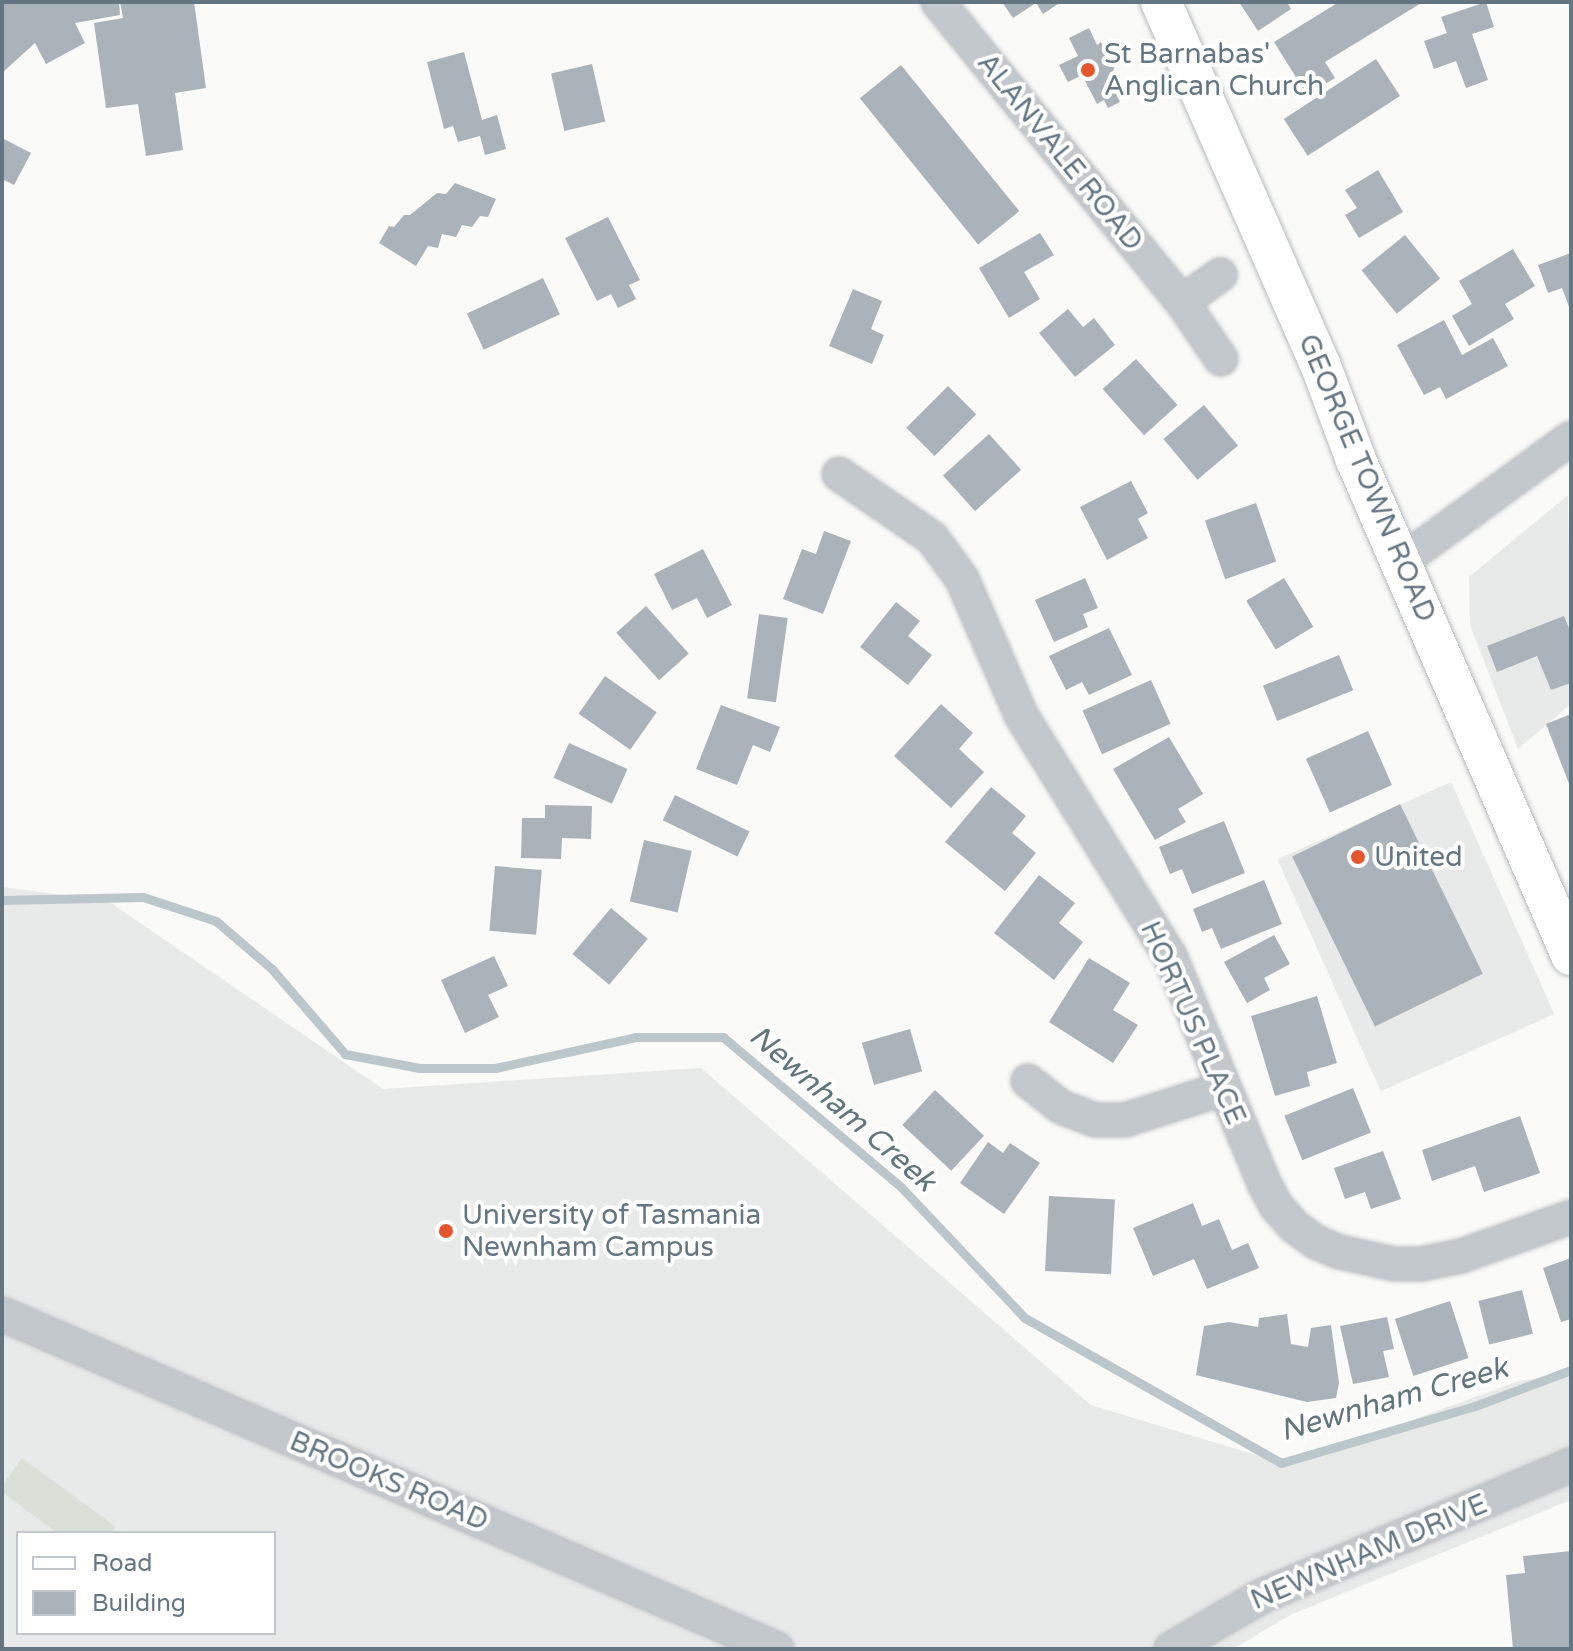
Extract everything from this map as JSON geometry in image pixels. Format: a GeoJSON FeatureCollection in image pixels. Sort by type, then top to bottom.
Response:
{"type":"FeatureCollection","features":[{"type":"Feature","properties":{"kind":"main road","name":"GEORGE TOWN ROAD"},"geometry":{"type":"LineString","coordinates":[[1161,2],[1314,349],[1356,460],[1571,955]]}},
{"type":"Feature","properties":{"kind":"street","name":"ALANVALE ROAD"},"geometry":{"type":"LineString","coordinates":[[938,2],[1182,302],[1221,359]]}},
{"type":"Feature","properties":{"kind":"street"},"geometry":{"type":"LineString","coordinates":[[1182,302],[1220,275]]}},
{"type":"Feature","properties":{"kind":"street"},"geometry":{"type":"LineString","coordinates":[[1401,562],[1571,438]]}},
{"type":"Feature","properties":{"kind":"street","name":"HORTUS PLACE"},"geometry":{"type":"LineString","coordinates":[[839,474],[932,538],[962,579],[1021,715],[1170,956],[1222,1089],[1276,1206],[1295,1227],[1316,1242],[1340,1252],[1394,1264],[1421,1264],[1461,1256],[1571,1217]]}},
{"type":"Feature","properties":{"kind":"street"},"geometry":{"type":"LineString","coordinates":[[1028,1081],[1061,1107],[1095,1120],[1125,1120],[1222,1089]]}},
{"type":"Feature","properties":{"kind":"street","name":"BROOKS ROAD"},"geometry":{"type":"LineString","coordinates":[[2,1314],[777,1649]]}},
{"type":"Feature","properties":{"kind":"street","name":"NEWNHAM DRIVE"},"geometry":{"type":"LineString","coordinates":[[1171,1649],[1262,1596],[1571,1465]]}},
{"type":"Feature","properties":{"kind":"shaded area"},"geometry":{"type":"Polygon","coordinates":[[[1568,495],[1571,704],[1518,749],[1470,625],[1469,577],[1568,495]]]}},
{"type":"Feature","properties":{"kind":"shaded area","name":"United"},"geometry":{"type":"Polygon","coordinates":[[[1451,782],[1554,1014],[1381,1091],[1277,859],[1451,782]]]}},
{"type":"Feature","properties":{"kind":"shaded area","name":"University of Tasmania Newnham Campus"},"geometry":{"type":"Polygon","coordinates":[[[2,887],[108,901],[383,1089],[701,1068],[1091,1405],[1289,1465],[1519,1381],[1571,1373],[1571,1500],[1290,1615],[1233,1649],[2,1649],[2,887]]]}},
{"type":"Feature","properties":{"kind":"shaded area"},"geometry":{"type":"Polygon","coordinates":[[[22,1458],[116,1527],[113,1531],[54,1531],[2,1492],[2,1486],[22,1458]]]}},
{"type":"Feature","properties":{"kind":"building"},"geometry":{"type":"Polygon","coordinates":[[[2,2],[119,2],[120,15],[75,23],[85,43],[46,64],[35,43],[2,73],[2,2]]]}},
{"type":"Feature","properties":{"kind":"building"},"geometry":{"type":"Polygon","coordinates":[[[120,2],[194,2],[206,88],[175,93],[183,150],[146,156],[138,104],[106,108],[94,23],[123,18],[120,2]]]}},
{"type":"Feature","properties":{"kind":"building"},"geometry":{"type":"Polygon","coordinates":[[[1002,2],[1061,2],[1043,14],[1036,3],[1013,18],[1002,2]]]}},
{"type":"Feature","properties":{"kind":"building"},"geometry":{"type":"Polygon","coordinates":[[[1239,2],[1287,2],[1291,9],[1258,31],[1239,2]]]}},
{"type":"Feature","properties":{"kind":"building"},"geometry":{"type":"Polygon","coordinates":[[[1339,2],[1423,2],[1325,62],[1335,78],[1307,95],[1274,42],[1339,2]]]}},
{"type":"Feature","properties":{"kind":"building"},"geometry":{"type":"Polygon","coordinates":[[[1486,2],[1494,27],[1472,34],[1488,80],[1466,88],[1456,61],[1434,69],[1424,41],[1447,33],[1441,17],[1486,2]]]}},
{"type":"Feature","properties":{"kind":"building","name":"St Barnabas' Anglican Church"},"geometry":{"type":"Polygon","coordinates":[[[1089,28],[1097,45],[1101,42],[1125,90],[1116,94],[1120,102],[1108,108],[1104,100],[1097,104],[1082,75],[1068,82],[1059,65],[1078,56],[1069,38],[1089,28]]]}},
{"type":"Feature","properties":{"kind":"building"},"geometry":{"type":"Polygon","coordinates":[[[464,52],[482,120],[497,115],[506,149],[485,155],[480,136],[458,142],[453,126],[444,129],[427,62],[464,52]]]}},
{"type":"Feature","properties":{"kind":"building"},"geometry":{"type":"Polygon","coordinates":[[[1376,59],[1400,96],[1308,156],[1284,119],[1376,59]]]}},
{"type":"Feature","properties":{"kind":"building"},"geometry":{"type":"Polygon","coordinates":[[[592,64],[605,121],[564,131],[551,73],[592,64]]]}},
{"type":"Feature","properties":{"kind":"building"},"geometry":{"type":"Polygon","coordinates":[[[901,65],[1019,211],[978,244],[860,98],[901,65]]]}},
{"type":"Feature","properties":{"kind":"building"},"geometry":{"type":"Polygon","coordinates":[[[2,138],[31,153],[14,185],[2,179],[2,138]]]}},
{"type":"Feature","properties":{"kind":"building"},"geometry":{"type":"Polygon","coordinates":[[[1378,170],[1403,212],[1359,238],[1345,215],[1357,208],[1345,190],[1378,170]]]}},
{"type":"Feature","properties":{"kind":"building"},"geometry":{"type":"Polygon","coordinates":[[[455,183],[496,199],[488,217],[480,216],[472,227],[462,225],[456,237],[442,234],[438,248],[428,246],[416,266],[379,243],[389,226],[394,227],[404,215],[410,215],[437,193],[446,194],[455,183]]]}},
{"type":"Feature","properties":{"kind":"building"},"geometry":{"type":"Polygon","coordinates":[[[608,217],[640,280],[629,285],[636,299],[618,308],[611,294],[597,301],[565,238],[608,217]]]}},
{"type":"Feature","properties":{"kind":"building"},"geometry":{"type":"Polygon","coordinates":[[[1040,233],[1054,255],[1024,272],[1040,299],[1009,318],[979,268],[1040,233]]]}},
{"type":"Feature","properties":{"kind":"building"},"geometry":{"type":"Polygon","coordinates":[[[1405,235],[1440,279],[1397,314],[1361,270],[1405,235]]]}},
{"type":"Feature","properties":{"kind":"building"},"geometry":{"type":"Polygon","coordinates":[[[1513,249],[1535,286],[1505,304],[1514,319],[1469,346],[1452,316],[1472,304],[1459,281],[1513,249]]]}},
{"type":"Feature","properties":{"kind":"building"},"geometry":{"type":"Polygon","coordinates":[[[1571,253],[1571,312],[1562,288],[1548,293],[1538,265],[1571,253]]]}},
{"type":"Feature","properties":{"kind":"building"},"geometry":{"type":"Polygon","coordinates":[[[543,278],[560,314],[484,350],[467,313],[543,278]]]}},
{"type":"Feature","properties":{"kind":"building"},"geometry":{"type":"Polygon","coordinates":[[[853,289],[882,301],[871,329],[884,335],[872,364],[829,346],[853,289]]]}},
{"type":"Feature","properties":{"kind":"building"},"geometry":{"type":"Polygon","coordinates":[[[1068,309],[1083,327],[1094,318],[1115,345],[1075,377],[1039,333],[1068,309]]]}},
{"type":"Feature","properties":{"kind":"building"},"geometry":{"type":"Polygon","coordinates":[[[1444,320],[1462,355],[1493,338],[1508,366],[1446,399],[1440,387],[1424,395],[1397,345],[1444,320]]]}},
{"type":"Feature","properties":{"kind":"building"},"geometry":{"type":"Polygon","coordinates":[[[1136,359],[1177,405],[1144,435],[1103,389],[1136,359]]]}},
{"type":"Feature","properties":{"kind":"building"},"geometry":{"type":"Polygon","coordinates":[[[948,386],[976,414],[935,456],[906,428],[948,386]]]}},
{"type":"Feature","properties":{"kind":"building"},"geometry":{"type":"Polygon","coordinates":[[[1204,405],[1238,446],[1197,480],[1163,439],[1204,405]]]}},
{"type":"Feature","properties":{"kind":"building"},"geometry":{"type":"Polygon","coordinates":[[[989,434],[1021,470],[975,511],[943,475],[989,434]]]}},
{"type":"Feature","properties":{"kind":"building"},"geometry":{"type":"Polygon","coordinates":[[[1131,481],[1148,513],[1138,519],[1148,538],[1107,560],[1080,507],[1131,481]]]}},
{"type":"Feature","properties":{"kind":"building"},"geometry":{"type":"Polygon","coordinates":[[[1256,503],[1276,562],[1225,579],[1205,521],[1256,503]]]}},
{"type":"Feature","properties":{"kind":"building"},"geometry":{"type":"Polygon","coordinates":[[[824,531],[851,541],[823,614],[783,599],[802,549],[816,554],[824,531]]]}},
{"type":"Feature","properties":{"kind":"building"},"geometry":{"type":"Polygon","coordinates":[[[703,549],[732,605],[707,618],[697,598],[672,610],[654,574],[703,549]]]}},
{"type":"Feature","properties":{"kind":"building"},"geometry":{"type":"Polygon","coordinates":[[[1085,578],[1098,608],[1083,614],[1088,627],[1054,642],[1035,600],[1085,578]]]}},
{"type":"Feature","properties":{"kind":"building"},"geometry":{"type":"Polygon","coordinates":[[[1284,578],[1313,627],[1276,650],[1246,601],[1284,578]]]}},
{"type":"Feature","properties":{"kind":"building"},"geometry":{"type":"Polygon","coordinates":[[[896,602],[920,621],[908,636],[932,655],[908,685],[860,647],[896,602]]]}},
{"type":"Feature","properties":{"kind":"building"},"geometry":{"type":"Polygon","coordinates":[[[646,606],[689,654],[659,680],[616,633],[646,606]]]}},
{"type":"Feature","properties":{"kind":"building"},"geometry":{"type":"Polygon","coordinates":[[[759,614],[788,618],[776,702],[747,698],[759,614]]]}},
{"type":"Feature","properties":{"kind":"building"},"geometry":{"type":"Polygon","coordinates":[[[1564,616],[1571,633],[1571,683],[1551,690],[1537,656],[1497,672],[1487,646],[1564,616]]]}},
{"type":"Feature","properties":{"kind":"building"},"geometry":{"type":"Polygon","coordinates":[[[1109,628],[1132,675],[1089,695],[1082,682],[1066,690],[1049,656],[1109,628]]]}},
{"type":"Feature","properties":{"kind":"building"},"geometry":{"type":"Polygon","coordinates":[[[1339,655],[1353,690],[1277,721],[1263,686],[1339,655]]]}},
{"type":"Feature","properties":{"kind":"building"},"geometry":{"type":"Polygon","coordinates":[[[605,676],[657,712],[630,750],[579,714],[605,676]]]}},
{"type":"Feature","properties":{"kind":"building"},"geometry":{"type":"Polygon","coordinates":[[[1151,680],[1171,724],[1102,754],[1082,711],[1151,680]]]}},
{"type":"Feature","properties":{"kind":"building"},"geometry":{"type":"Polygon","coordinates":[[[941,704],[973,733],[959,749],[984,772],[951,808],[894,756],[941,704]]]}},
{"type":"Feature","properties":{"kind":"building"},"geometry":{"type":"Polygon","coordinates":[[[721,705],[780,727],[770,752],[753,745],[737,785],[696,769],[721,705]]]}},
{"type":"Feature","properties":{"kind":"building"},"geometry":{"type":"Polygon","coordinates":[[[1571,714],[1571,789],[1546,724],[1571,714]]]}},
{"type":"Feature","properties":{"kind":"building"},"geometry":{"type":"Polygon","coordinates":[[[1368,731],[1392,785],[1330,813],[1306,759],[1368,731]]]}},
{"type":"Feature","properties":{"kind":"building"},"geometry":{"type":"Polygon","coordinates":[[[1169,737],[1203,794],[1178,809],[1186,822],[1155,840],[1113,769],[1169,737]]]}},
{"type":"Feature","properties":{"kind":"building"},"geometry":{"type":"Polygon","coordinates":[[[569,743],[627,769],[612,804],[554,778],[569,743]]]}},
{"type":"Feature","properties":{"kind":"building"},"geometry":{"type":"Polygon","coordinates":[[[991,787],[1026,816],[1012,833],[1036,853],[1005,891],[945,842],[991,787]]]}},
{"type":"Feature","properties":{"kind":"building"},"geometry":{"type":"Polygon","coordinates":[[[675,795],[750,831],[737,857],[663,820],[675,795]]]}},
{"type":"Feature","properties":{"kind":"building"},"geometry":{"type":"Polygon","coordinates":[[[1400,804],[1483,974],[1375,1026],[1292,857],[1400,804]]]}},
{"type":"Feature","properties":{"kind":"building"},"geometry":{"type":"Polygon","coordinates":[[[545,805],[592,806],[591,839],[562,838],[561,859],[521,858],[522,818],[545,818],[545,805]]]}},
{"type":"Feature","properties":{"kind":"building"},"geometry":{"type":"Polygon","coordinates":[[[1224,821],[1245,873],[1192,894],[1182,869],[1170,874],[1159,847],[1224,821]]]}},
{"type":"Feature","properties":{"kind":"building"},"geometry":{"type":"Polygon","coordinates":[[[644,840],[692,851],[678,912],[630,901],[644,840]]]}},
{"type":"Feature","properties":{"kind":"building"},"geometry":{"type":"Polygon","coordinates":[[[495,866],[542,870],[536,935],[489,931],[495,866]]]}},
{"type":"Feature","properties":{"kind":"building"},"geometry":{"type":"Polygon","coordinates":[[[1039,875],[1075,903],[1059,923],[1083,942],[1054,980],[994,933],[1039,875]]]}},
{"type":"Feature","properties":{"kind":"building"},"geometry":{"type":"Polygon","coordinates":[[[1264,880],[1282,924],[1221,949],[1212,928],[1202,932],[1193,909],[1264,880]]]}},
{"type":"Feature","properties":{"kind":"building"},"geometry":{"type":"Polygon","coordinates":[[[611,908],[648,939],[609,985],[572,954],[611,908]]]}},
{"type":"Feature","properties":{"kind":"building"},"geometry":{"type":"Polygon","coordinates":[[[1274,935],[1290,964],[1264,978],[1270,990],[1247,1003],[1224,962],[1274,935]]]}},
{"type":"Feature","properties":{"kind":"building"},"geometry":{"type":"Polygon","coordinates":[[[494,956],[508,986],[488,995],[499,1017],[465,1033],[441,980],[494,956]]]}},
{"type":"Feature","properties":{"kind":"building"},"geometry":{"type":"Polygon","coordinates":[[[1089,958],[1130,983],[1113,1010],[1138,1025],[1113,1063],[1049,1022],[1089,958]]]}},
{"type":"Feature","properties":{"kind":"building"},"geometry":{"type":"Polygon","coordinates":[[[1317,996],[1337,1063],[1307,1072],[1310,1086],[1275,1096],[1251,1016],[1317,996]]]}},
{"type":"Feature","properties":{"kind":"building"},"geometry":{"type":"Polygon","coordinates":[[[910,1029],[922,1071],[874,1085],[862,1043],[910,1029]]]}},
{"type":"Feature","properties":{"kind":"building"},"geometry":{"type":"Polygon","coordinates":[[[1353,1088],[1371,1133],[1302,1160],[1284,1116],[1353,1088]]]}},
{"type":"Feature","properties":{"kind":"building"},"geometry":{"type":"Polygon","coordinates":[[[935,1090],[984,1136],[951,1171],[902,1125],[935,1090]]]}},
{"type":"Feature","properties":{"kind":"building"},"geometry":{"type":"Polygon","coordinates":[[[1520,1116],[1540,1173],[1484,1192],[1475,1166],[1432,1181],[1422,1150],[1520,1116]]]}},
{"type":"Feature","properties":{"kind":"building"},"geometry":{"type":"Polygon","coordinates":[[[988,1142],[1003,1153],[1010,1143],[1040,1163],[1004,1214],[960,1183],[988,1142]]]}},
{"type":"Feature","properties":{"kind":"building"},"geometry":{"type":"Polygon","coordinates":[[[1383,1151],[1401,1199],[1371,1209],[1365,1192],[1345,1199],[1334,1168],[1383,1151]]]}},
{"type":"Feature","properties":{"kind":"building"},"geometry":{"type":"Polygon","coordinates":[[[1049,1196],[1115,1199],[1111,1274],[1045,1271],[1049,1196]]]}},
{"type":"Feature","properties":{"kind":"building"},"geometry":{"type":"Polygon","coordinates":[[[1193,1203],[1202,1226],[1219,1219],[1232,1250],[1248,1243],[1259,1268],[1207,1289],[1194,1259],[1153,1276],[1133,1228],[1193,1203]]]}},
{"type":"Feature","properties":{"kind":"building"},"geometry":{"type":"Polygon","coordinates":[[[1571,1258],[1571,1319],[1561,1322],[1543,1268],[1571,1258]]]}},
{"type":"Feature","properties":{"kind":"building"},"geometry":{"type":"Polygon","coordinates":[[[1522,1290],[1533,1334],[1489,1345],[1478,1301],[1522,1290]]]}},
{"type":"Feature","properties":{"kind":"building"},"geometry":{"type":"Polygon","coordinates":[[[1450,1301],[1469,1358],[1413,1376],[1395,1319],[1450,1301]]]}},
{"type":"Feature","properties":{"kind":"building"},"geometry":{"type":"Polygon","coordinates":[[[1287,1314],[1291,1344],[1308,1347],[1311,1328],[1331,1325],[1339,1383],[1336,1398],[1307,1402],[1196,1375],[1204,1326],[1229,1322],[1258,1327],[1259,1318],[1287,1314]]]}},
{"type":"Feature","properties":{"kind":"building"},"geometry":{"type":"Polygon","coordinates":[[[1387,1317],[1394,1349],[1383,1351],[1389,1377],[1353,1384],[1340,1326],[1387,1317]]]}},
{"type":"Feature","properties":{"kind":"building"},"geometry":{"type":"Polygon","coordinates":[[[1571,1551],[1571,1649],[1513,1649],[1506,1575],[1525,1573],[1523,1556],[1571,1551]]]}},
{"type":"Feature","properties":{"kind":"waterway","name":"Newnham Creek"},"geometry":{"type":"LineString","coordinates":[[2,900],[143,897],[216,921],[272,969],[345,1054],[420,1068],[495,1068],[636,1037],[723,1037],[901,1187],[1025,1318],[1281,1463],[1475,1406],[1571,1370]]}},
{"type":"Feature","properties":{"kind":"place","name":"St Barnabas' Anglican Church"},"geometry":{"type":"Point","coordinates":[1088,70]}},
{"type":"Feature","properties":{"kind":"place","name":"United"},"geometry":{"type":"Point","coordinates":[1358,857]}},
{"type":"Feature","properties":{"kind":"place","name":"University of Tasmania Newnham Campus"},"geometry":{"type":"Point","coordinates":[446,1231]}}]}
